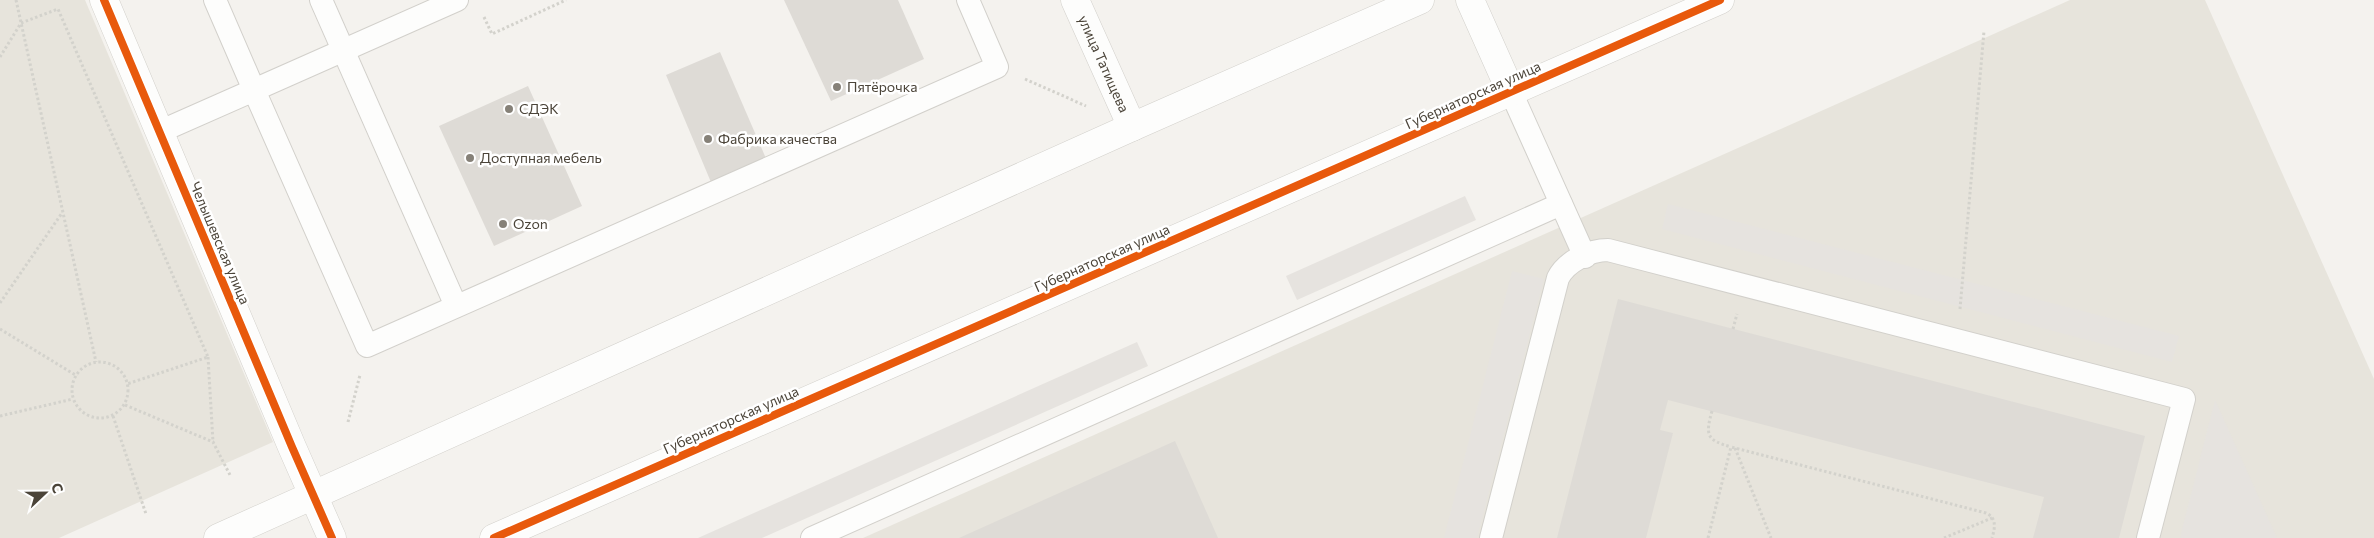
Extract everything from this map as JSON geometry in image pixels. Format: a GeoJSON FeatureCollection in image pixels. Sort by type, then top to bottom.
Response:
{"type":"FeatureCollection","features":[{"type":"Feature","properties":{"kind":"street","name":"Челышевская улица"},"geometry":{"type":"LineString","coordinates":[[104,0],[332,538]]}},
{"type":"Feature","properties":{"kind":"street","name":"улица Татищева"},"geometry":{"type":"LineString","coordinates":[[1075,0],[1132,127]]}},
{"type":"Feature","properties":{"kind":"street"},"geometry":{"type":"LineString","coordinates":[[218,538],[1132,127],[1420,0]]}},
{"type":"Feature","properties":{"kind":"street"},"geometry":{"type":"LineString","coordinates":[[1470,0],[1511,92]]}},
{"type":"Feature","properties":{"kind":"street","name":"Губернаторская улица"},"geometry":{"type":"LineString","coordinates":[[494,538],[1720,0]]}},
{"type":"Feature","properties":{"kind":"lane"},"geometry":{"type":"LineString","coordinates":[[214,0],[367,346],[998,67],[968,0]]}},
{"type":"Feature","properties":{"kind":"lane"},"geometry":{"type":"LineString","coordinates":[[321,0],[456,306]]}},
{"type":"Feature","properties":{"kind":"lane"},"geometry":{"type":"LineString","coordinates":[[159,132],[457,0]]}},
{"type":"Feature","properties":{"kind":"lane"},"geometry":{"type":"LineString","coordinates":[[1511,92],[1585,257]]}},
{"type":"Feature","properties":{"kind":"lane"},"geometry":{"type":"LineString","coordinates":[[812,538],[1561,204]]}},
{"type":"Feature","properties":{"kind":"lane"},"geometry":{"type":"LineString","coordinates":[[1490,538],[1558,278],[1567,265],[1602,250],[1614,250],[2184,399],[2148,538]]}},
{"type":"Feature","properties":{"kind":"path"},"geometry":{"type":"LineString","coordinates":[[16,0],[96,362]]}},
{"type":"Feature","properties":{"kind":"path"},"geometry":{"type":"LineString","coordinates":[[480,8],[492,34],[566,0]]}},
{"type":"Feature","properties":{"kind":"path"},"geometry":{"type":"LineString","coordinates":[[0,57],[21,23],[58,9],[208,357],[214,442],[230,475]]}},
{"type":"Feature","properties":{"kind":"path"},"geometry":{"type":"LineString","coordinates":[[1957,340],[1984,31]]}},
{"type":"Feature","properties":{"kind":"path"},"geometry":{"type":"LineString","coordinates":[[998,67],[1132,127]]}},
{"type":"Feature","properties":{"kind":"path"},"geometry":{"type":"LineString","coordinates":[[0,303],[63,212]]}},
{"type":"Feature","properties":{"kind":"path"},"geometry":{"type":"LineString","coordinates":[[0,329],[77,376]]}},
{"type":"Feature","properties":{"kind":"path"},"geometry":{"type":"LineString","coordinates":[[348,422],[367,346]]}},
{"type":"Feature","properties":{"kind":"path"},"geometry":{"type":"LineString","coordinates":[[127,384],[208,357]]}},
{"type":"Feature","properties":{"kind":"path"},"geometry":{"type":"LineString","coordinates":[[96,362],[112,364],[124,375],[129,390],[125,405],[113,416],[97,418],[82,412],[73,399],[72,383],[81,369],[96,362]]}},
{"type":"Feature","properties":{"kind":"path"},"geometry":{"type":"LineString","coordinates":[[0,416],[73,399]]}},
{"type":"Feature","properties":{"kind":"path"},"geometry":{"type":"LineString","coordinates":[[125,405],[214,442]]}},
{"type":"Feature","properties":{"kind":"path"},"geometry":{"type":"LineString","coordinates":[[1712,412],[1707,428],[1709,436],[1716,443],[1986,513],[1992,518],[1994,530],[1992,538]]}},
{"type":"Feature","properties":{"kind":"path"},"geometry":{"type":"LineString","coordinates":[[113,416],[146,514]]}},
{"type":"Feature","properties":{"kind":"path"},"geometry":{"type":"LineString","coordinates":[[1708,538],[1733,447]]}},
{"type":"Feature","properties":{"kind":"path"},"geometry":{"type":"LineString","coordinates":[[1733,447],[1771,538]]}},
{"type":"Feature","properties":{"kind":"path"},"geometry":{"type":"LineString","coordinates":[[1944,538],[1992,518]]}},
{"type":"Feature","properties":{"kind":"shaded area"},"geometry":{"type":"Polygon","coordinates":[[[0,0],[85,0],[273,442],[59,538],[0,538],[0,0]]]}},
{"type":"Feature","properties":{"kind":"shaded area"},"geometry":{"type":"Polygon","coordinates":[[[2070,0],[2205,0],[2374,379],[2374,538],[863,538],[2070,0]]]}},
{"type":"Feature","properties":{"kind":"shaded area"},"geometry":{"type":"Polygon","coordinates":[[[1465,196],[1476,220],[1297,300],[1286,276],[1465,196]]]}},
{"type":"Feature","properties":{"kind":"shaded area"},"geometry":{"type":"Polygon","coordinates":[[[1668,204],[2179,336],[2172,362],[1662,229],[1668,204]]]}},
{"type":"Feature","properties":{"kind":"shaded area"},"geometry":{"type":"Polygon","coordinates":[[[1512,271],[1544,279],[1477,538],[1444,538],[1512,271]]]}},
{"type":"Feature","properties":{"kind":"shaded area"},"geometry":{"type":"Polygon","coordinates":[[[1137,342],[1148,366],[762,538],[698,538],[1137,342]]]}},
{"type":"Feature","properties":{"kind":"shaded area"},"geometry":{"type":"Polygon","coordinates":[[[2215,400],[2277,538],[2180,538],[2215,400]]]}},
{"type":"Feature","properties":{"kind":"building"},"geometry":{"type":"Polygon","coordinates":[[[784,0],[898,0],[924,59],[831,101],[784,0]]]}},
{"type":"Feature","properties":{"kind":"building"},"geometry":{"type":"Polygon","coordinates":[[[720,52],[768,163],[713,187],[666,75],[720,52]]]}},
{"type":"Feature","properties":{"kind":"building"},"geometry":{"type":"Polygon","coordinates":[[[528,86],[582,206],[494,246],[439,126],[528,86]]]}},
{"type":"Feature","properties":{"kind":"building"},"geometry":{"type":"Polygon","coordinates":[[[1618,299],[2145,436],[2119,538],[2033,538],[2044,497],[1668,400],[1660,430],[1673,433],[1646,538],[1557,538],[1618,299]]]}},
{"type":"Feature","properties":{"kind":"building"},"geometry":{"type":"Polygon","coordinates":[[[1175,441],[1218,538],[959,538],[1175,441]]]}},
{"type":"Feature","properties":{"kind":"cycle path"},"geometry":{"type":"LineString","coordinates":[[104,0],[332,538]]}},
{"type":"Feature","properties":{"kind":"cycle path"},"geometry":{"type":"LineString","coordinates":[[494,538],[1720,0]]}},
{"type":"Feature","properties":{"kind":"place","name":"Пятёрочка"},"geometry":{"type":"Point","coordinates":[837,87]}},
{"type":"Feature","properties":{"kind":"place","name":"СДЭК"},"geometry":{"type":"Point","coordinates":[509,109]}},
{"type":"Feature","properties":{"kind":"place","name":"Фабрика качества"},"geometry":{"type":"Point","coordinates":[708,139]}},
{"type":"Feature","properties":{"kind":"place","name":"Доступная мебель"},"geometry":{"type":"Point","coordinates":[470,158]}},
{"type":"Feature","properties":{"kind":"place","name":"Ozon"},"geometry":{"type":"Point","coordinates":[503,224]}}]}
